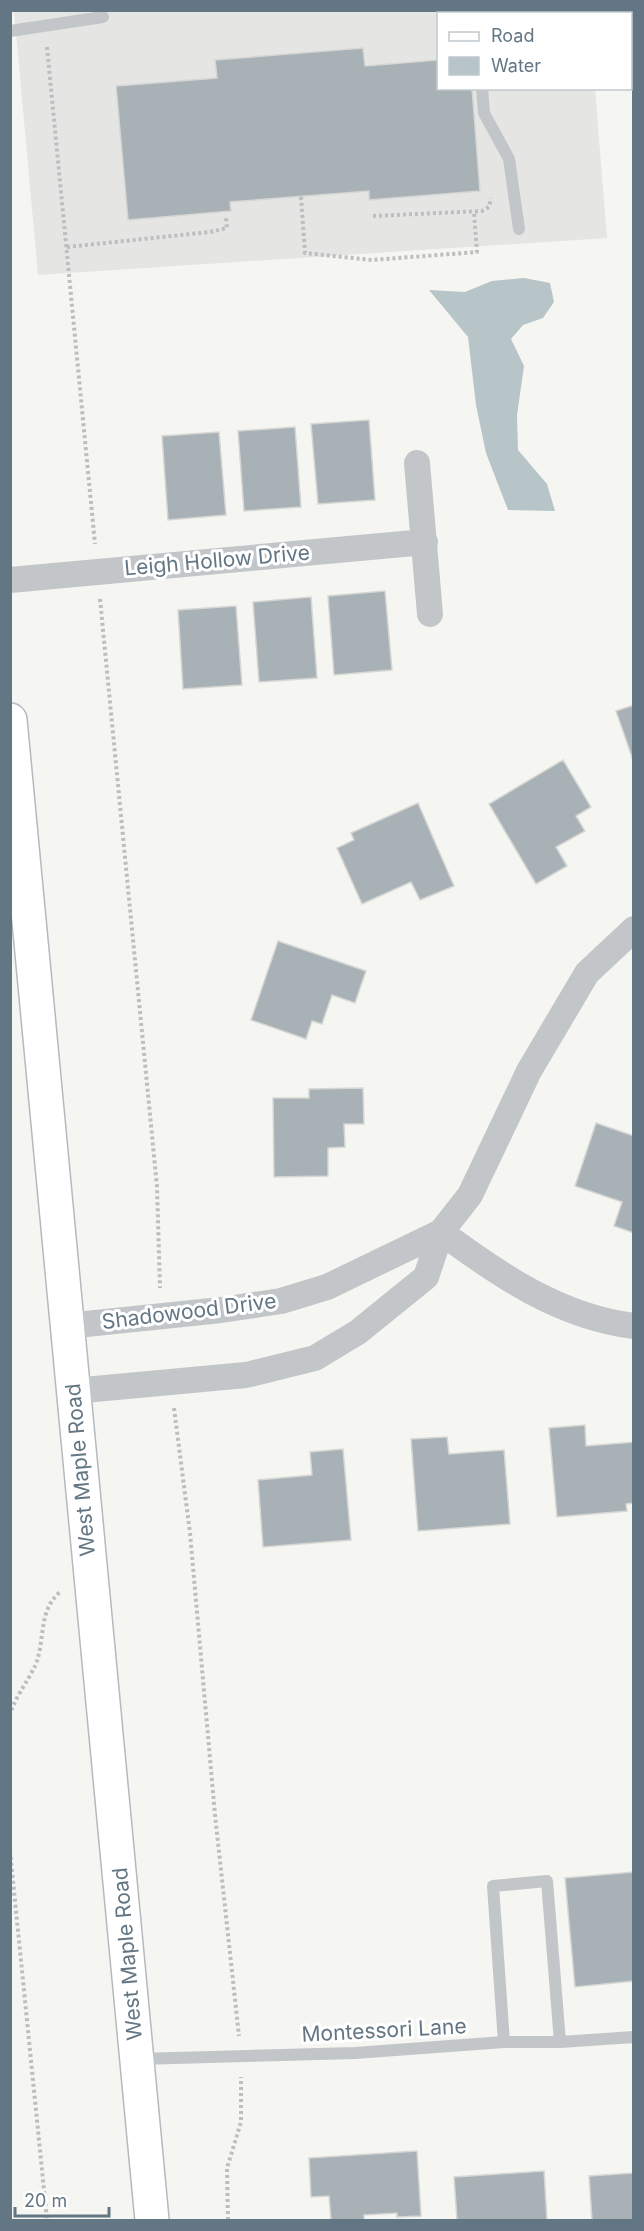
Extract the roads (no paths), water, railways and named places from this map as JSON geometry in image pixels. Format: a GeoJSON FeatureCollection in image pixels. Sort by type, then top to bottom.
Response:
{"type":"FeatureCollection","features":[{"type":"Feature","properties":{"kind":"main road","name":"West Maple Road"},"geometry":{"type":"LineString","coordinates":[[10,720],[152,2220]]}},
{"type":"Feature","properties":{"kind":"street"},"geometry":{"type":"LineString","coordinates":[[417,463],[430,614]]}},
{"type":"Feature","properties":{"kind":"street","name":"Leigh Hollow Drive"},"geometry":{"type":"LineString","coordinates":[[10,580],[424,542]]}},
{"type":"Feature","properties":{"kind":"street","name":"Shadowood Drive"},"geometry":{"type":"LineString","coordinates":[[73,1392],[246,1375],[315,1358],[358,1332],[426,1277],[441,1232],[470,1195],[529,1071],[587,973],[633,929]]}},
{"type":"Feature","properties":{"kind":"street"},"geometry":{"type":"LineString","coordinates":[[441,1232],[500,1276],[593,1319],[633,1326]]}},
{"type":"Feature","properties":{"kind":"street","name":"Shadowood Drive"},"geometry":{"type":"LineString","coordinates":[[67,1326],[221,1310],[281,1301],[327,1287],[441,1232]]}},
{"type":"Feature","properties":{"kind":"lane"},"geometry":{"type":"LineString","coordinates":[[10,31],[103,17]]}},
{"type":"Feature","properties":{"kind":"lane"},"geometry":{"type":"LineString","coordinates":[[482,90],[484,113],[509,159],[519,229]]}},
{"type":"Feature","properties":{"kind":"lane"},"geometry":{"type":"LineString","coordinates":[[504,2042],[493,1886],[547,1881],[560,2042]]}},
{"type":"Feature","properties":{"kind":"lane","name":"Montessori Lane"},"geometry":{"type":"LineString","coordinates":[[136,2059],[354,2053],[504,2042],[560,2042],[633,2037]]}},
{"type":"Feature","properties":{"kind":"water"},"geometry":{"type":"Polygon","coordinates":[[[524,278],[550,283],[554,302],[543,318],[523,325],[511,339],[524,366],[517,415],[518,450],[547,484],[555,511],[508,510],[486,453],[476,405],[468,337],[429,290],[465,292],[492,281],[524,278]]]}}]}
